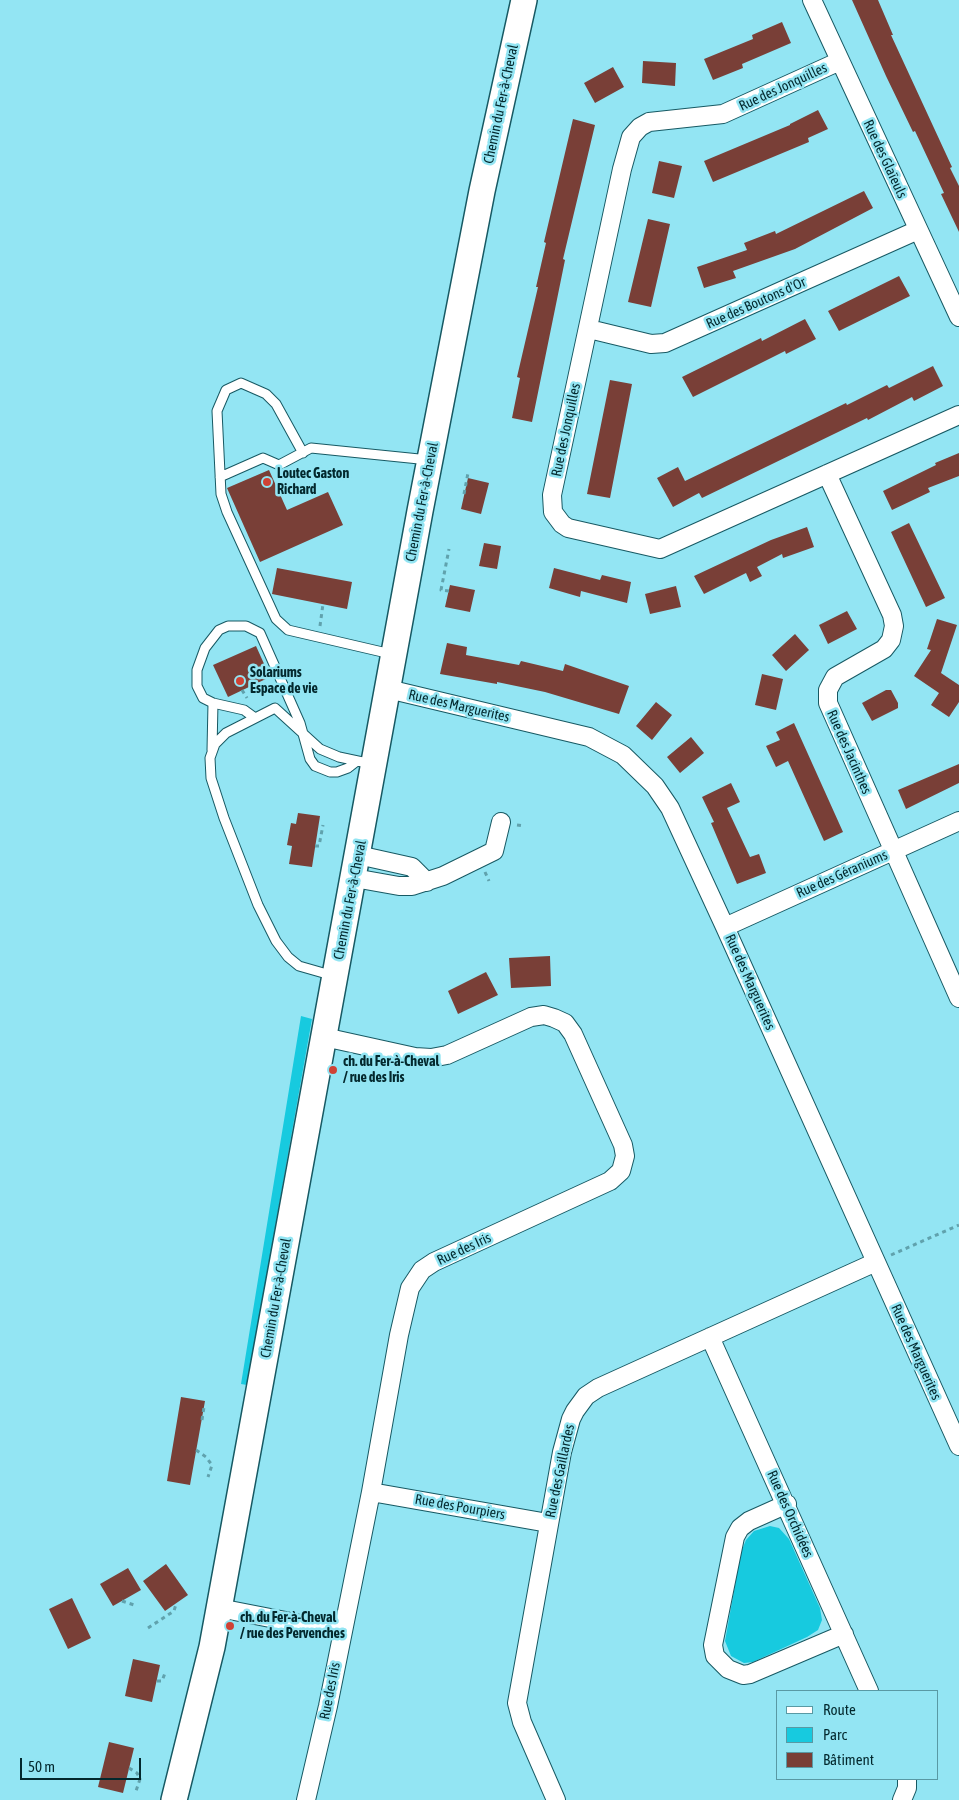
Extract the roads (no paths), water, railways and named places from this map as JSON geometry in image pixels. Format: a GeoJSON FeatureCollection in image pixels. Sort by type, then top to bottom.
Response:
{"type":"FeatureCollection","features":[{"type":"Feature","properties":{"kind":"street","name":"Chemin du Fer-à-Cheval"},"geometry":{"type":"LineString","coordinates":[[174,1800],[204,1682],[219,1608],[356,866],[366,763],[388,689],[480,201],[524,0]]}},
{"type":"Feature","properties":{"kind":"street","name":"Rue des Glaïeuls"},"geometry":{"type":"LineString","coordinates":[[812,0],[959,317]]}},
{"type":"Feature","properties":{"kind":"street","name":"Rue des Jonquilles"},"geometry":{"type":"LineString","coordinates":[[840,61],[723,114],[649,122],[640,127],[628,146],[552,495],[553,512],[562,524],[568,528],[660,549],[959,415]]}},
{"type":"Feature","properties":{"kind":"street","name":"Rue des Boutons d'Or"},"geometry":{"type":"LineString","coordinates":[[589,329],[651,344],[665,343],[918,230]]}},
{"type":"Feature","properties":{"kind":"street","name":"Rue des Jacinthes"},"geometry":{"type":"LineString","coordinates":[[827,474],[893,621],[893,631],[888,645],[878,653],[841,672],[830,685],[828,696],[830,712],[959,998]]}},
{"type":"Feature","properties":{"kind":"street","name":"Rue des Marguerites"},"geometry":{"type":"LineString","coordinates":[[388,689],[575,732],[598,741],[622,755],[641,771],[665,800],[881,1260],[959,1446]]}},
{"type":"Feature","properties":{"kind":"street","name":"Rue des Géraniums"},"geometry":{"type":"LineString","coordinates":[[725,927],[959,821]]}},
{"type":"Feature","properties":{"kind":"street"},"geometry":{"type":"LineString","coordinates":[[356,866],[399,886],[427,882],[492,852],[501,822]]}},
{"type":"Feature","properties":{"kind":"street","name":"Rue des Iris"},"geometry":{"type":"LineString","coordinates":[[306,1800],[328,1706],[371,1492],[407,1295],[418,1276],[427,1266],[610,1181],[620,1171],[625,1152],[573,1034],[565,1023],[554,1018],[544,1015],[531,1017],[447,1055],[431,1058],[416,1057],[324,1037]]}},
{"type":"Feature","properties":{"kind":"street","name":"Rue des Gaillardes"},"geometry":{"type":"LineString","coordinates":[[556,1800],[522,1722],[518,1703],[548,1523],[567,1431],[571,1420],[586,1396],[598,1388],[881,1260]]}},
{"type":"Feature","properties":{"kind":"street","name":"Rue des Orchidées"},"geometry":{"type":"LineString","coordinates":[[710,1337],[870,1690]]}},
{"type":"Feature","properties":{"kind":"street","name":"Rue des Pourpiers"},"geometry":{"type":"LineString","coordinates":[[371,1492],[548,1523]]}},
{"type":"Feature","properties":{"kind":"street"},"geometry":{"type":"LineString","coordinates":[[786,1504],[749,1521],[740,1528],[735,1537],[713,1645],[715,1656],[728,1669],[743,1675],[750,1674],[844,1634]]}},
{"type":"Feature","properties":{"kind":"street"},"geometry":{"type":"LineString","coordinates":[[219,1608],[342,1632]]}},
{"type":"Feature","properties":{"kind":"street"},"geometry":{"type":"LineString","coordinates":[[902,1800],[907,1788],[907,1780]]}},
{"type":"Feature","properties":{"kind":"lane"},"geometry":{"type":"LineString","coordinates":[[302,453],[276,404],[266,394],[248,384],[241,383],[232,385],[221,397],[217,411],[221,494],[227,512],[276,619],[288,630],[394,654]]}},
{"type":"Feature","properties":{"kind":"lane"},"geometry":{"type":"LineString","coordinates":[[220,477],[263,458],[279,465],[311,448],[430,460]]}},
{"type":"Feature","properties":{"kind":"lane"},"geometry":{"type":"LineString","coordinates":[[255,718],[244,710],[213,703],[203,698],[197,686],[197,670],[205,648],[219,630],[228,626],[246,626],[260,633],[304,734],[310,759],[323,770],[330,772],[343,771],[366,763]]}},
{"type":"Feature","properties":{"kind":"lane"},"geometry":{"type":"LineString","coordinates":[[213,703],[212,750],[209,764],[211,778],[258,905],[276,941],[288,957],[299,966],[335,977]]}},
{"type":"Feature","properties":{"kind":"lane"},"geometry":{"type":"LineString","coordinates":[[212,750],[226,733],[275,708],[330,754],[366,763]]}},
{"type":"Feature","properties":{"kind":"place","name":"Loutec Gaston Richard"},"geometry":{"type":"Point","coordinates":[267,482]}},
{"type":"Feature","properties":{"kind":"place","name":"Solariums Espace de vie"},"geometry":{"type":"Point","coordinates":[240,681]}},
{"type":"Feature","properties":{"kind":"place","name":"ch. du Fer-à-Cheval / rue des Iris"},"geometry":{"type":"Point","coordinates":[333,1070]}},
{"type":"Feature","properties":{"kind":"place","name":"ch. du Fer-à-Cheval / rue des Pervenches"},"geometry":{"type":"Point","coordinates":[230,1626]}}]}
